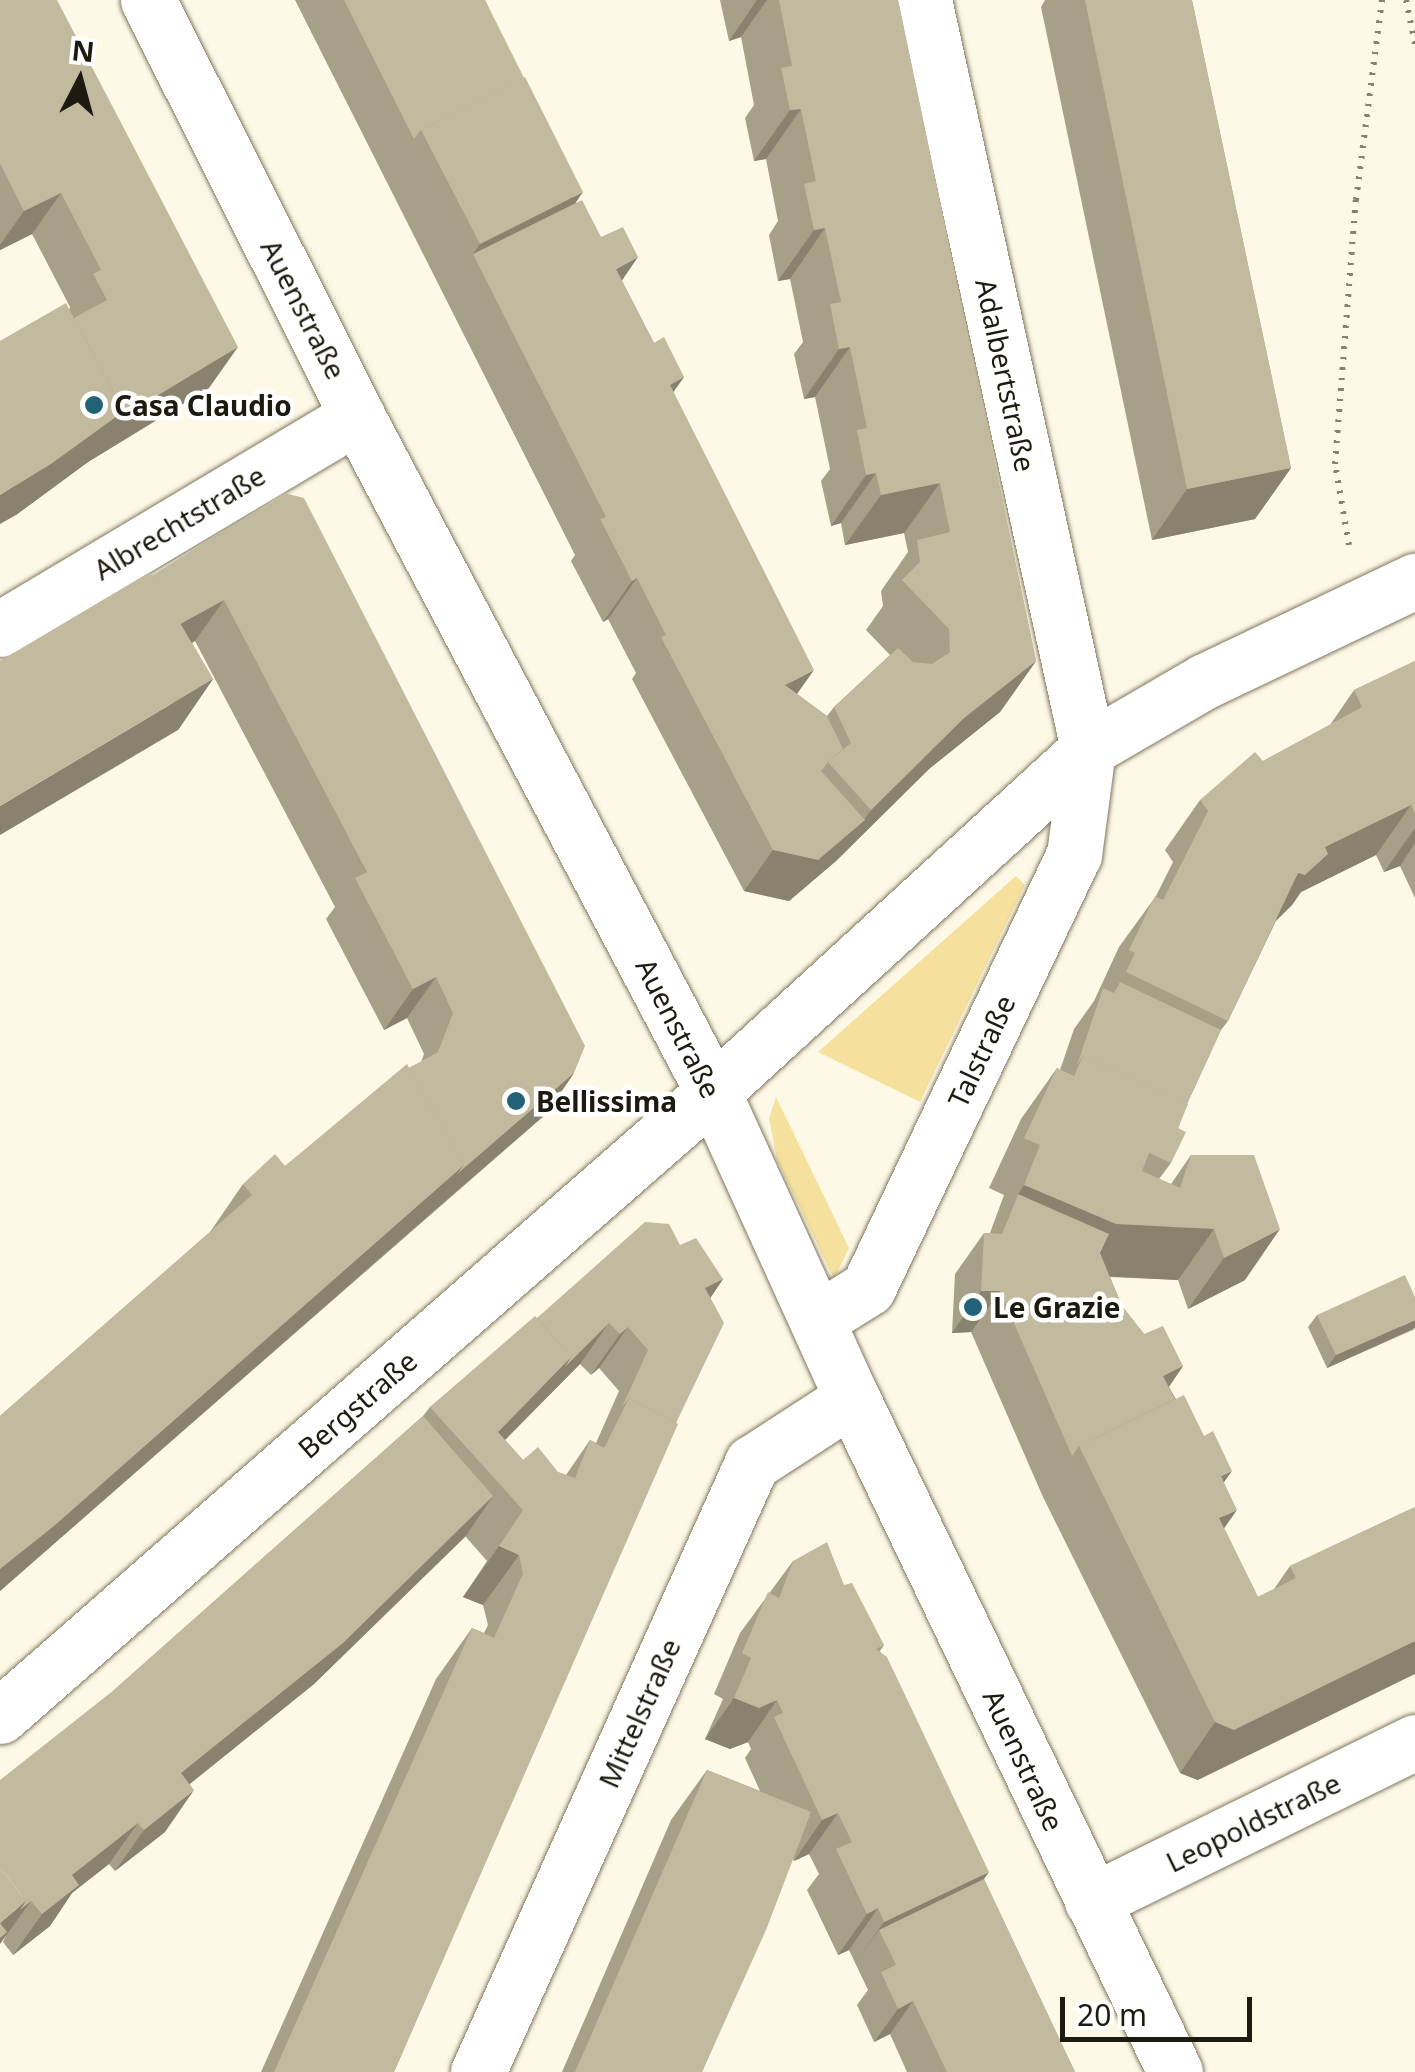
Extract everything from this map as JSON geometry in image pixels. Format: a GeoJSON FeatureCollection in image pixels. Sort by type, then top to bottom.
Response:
{"type":"FeatureCollection","features":[{"type":"Feature","properties":{"kind":"street","name":"Auenstraße"},"geometry":{"type":"LineString","coordinates":[[148,0],[358,416],[713,1092],[852,1398],[1175,2072]]}},
{"type":"Feature","properties":{"kind":"street","name":"Adalbertstraße"},"geometry":{"type":"LineString","coordinates":[[924,0],[1088,749]]}},
{"type":"Feature","properties":{"kind":"street","name":"Albrechtstraße"},"geometry":{"type":"LineString","coordinates":[[0,628],[358,416]]}},
{"type":"Feature","properties":{"kind":"street"},"geometry":{"type":"LineString","coordinates":[[713,1092],[1088,749],[1205,681],[1393,590]]}},
{"type":"Feature","properties":{"kind":"street","name":"Talstraße"},"geometry":{"type":"LineString","coordinates":[[816,1320],[868,1288],[1074,855],[1088,749]]}},
{"type":"Feature","properties":{"kind":"street","name":"Bergstraße"},"geometry":{"type":"LineString","coordinates":[[0,1716],[713,1092]]}},
{"type":"Feature","properties":{"kind":"street","name":"Mittelstraße"},"geometry":{"type":"LineString","coordinates":[[478,2072],[752,1463],[852,1398]]}},
{"type":"Feature","properties":{"kind":"street","name":"Leopoldstraße"},"geometry":{"type":"LineString","coordinates":[[1092,1901],[1415,1742]]}},
{"type":"Feature","properties":{"kind":"path"},"geometry":{"type":"LineString","coordinates":[[1382,0],[1356,200],[1335,464],[1349,545],[1393,590]]}},
{"type":"Feature","properties":{"kind":"path"},"geometry":{"type":"LineString","coordinates":[[1406,0],[1415,44]]}},
{"type":"Feature","properties":{"kind":"shaded area"},"geometry":{"type":"Polygon","coordinates":[[[1016,876],[1025,885],[920,1102],[818,1052],[1016,876]]]}},
{"type":"Feature","properties":{"kind":"shaded area"},"geometry":{"type":"Polygon","coordinates":[[[776,1097],[849,1248],[834,1279],[777,1160],[769,1118],[776,1097]]]}},
{"type":"Feature","properties":{"kind":"building"},"geometry":{"type":"Polygon","coordinates":[[[0,0],[57,0],[238,347],[117,420],[124,411],[74,318],[107,300],[93,274],[101,270],[61,193],[24,211],[0,163],[0,0]]]}},
{"type":"Feature","properties":{"kind":"building"},"geometry":{"type":"Polygon","coordinates":[[[344,0],[485,0],[524,78],[421,130],[414,139],[344,0]]]}},
{"type":"Feature","properties":{"kind":"building"},"geometry":{"type":"Polygon","coordinates":[[[779,0],[898,0],[1036,661],[964,718],[871,810],[828,762],[851,743],[834,707],[898,648],[913,662],[932,664],[950,652],[949,629],[902,580],[920,562],[917,540],[950,532],[940,483],[881,495],[876,473],[866,475],[857,430],[867,428],[850,347],[839,349],[830,304],[841,302],[825,228],[814,230],[804,184],[816,181],[801,109],[790,110],[781,68],[792,66],[779,0]]]}},
{"type":"Feature","properties":{"kind":"building"},"geometry":{"type":"Polygon","coordinates":[[[1085,0],[1192,0],[1291,468],[1187,489],[1085,0]]]}},
{"type":"Feature","properties":{"kind":"building"},"geometry":{"type":"Polygon","coordinates":[[[525,77],[583,192],[480,244],[421,130],[525,77]]]}},
{"type":"Feature","properties":{"kind":"building"},"geometry":{"type":"Polygon","coordinates":[[[582,200],[601,237],[623,227],[638,257],[616,269],[654,343],[664,337],[684,377],[670,385],[814,670],[785,685],[827,716],[843,749],[821,771],[865,820],[818,860],[773,850],[661,637],[666,635],[637,578],[632,581],[600,519],[606,517],[473,254],[582,200]]]}},
{"type":"Feature","properties":{"kind":"building"},"geometry":{"type":"Polygon","coordinates":[[[66,303],[124,411],[0,495],[0,341],[66,303]]]}},
{"type":"Feature","properties":{"kind":"building"},"geometry":{"type":"Polygon","coordinates":[[[284,493],[304,498],[585,1046],[574,1073],[457,1174],[464,1165],[409,1068],[438,1052],[453,1013],[436,977],[413,989],[355,878],[367,872],[224,600],[180,624],[152,576],[284,493]]]}},
{"type":"Feature","properties":{"kind":"building"},"geometry":{"type":"Polygon","coordinates":[[[150,572],[213,679],[0,806],[0,661],[150,572]]]}},
{"type":"Feature","properties":{"kind":"building"},"geometry":{"type":"Polygon","coordinates":[[[1415,661],[1415,813],[1411,805],[1325,847],[1328,854],[1305,875],[1298,873],[1228,1021],[1126,972],[1135,953],[1129,950],[1155,896],[1163,900],[1208,811],[1200,800],[1255,752],[1263,761],[1362,707],[1354,690],[1415,661]]]}},
{"type":"Feature","properties":{"kind":"building"},"geometry":{"type":"Polygon","coordinates":[[[1120,982],[1221,1030],[1187,1104],[1083,1056],[1077,1065],[1103,988],[1114,993],[1120,982]]]}},
{"type":"Feature","properties":{"kind":"building"},"geometry":{"type":"Polygon","coordinates":[[[1083,1056],[1188,1104],[1178,1128],[1186,1132],[1171,1163],[1149,1153],[1142,1171],[1180,1188],[1191,1155],[1254,1155],[1280,1229],[1224,1258],[1214,1229],[1116,1224],[1024,1185],[1040,1145],[1024,1138],[1057,1068],[1074,1076],[1083,1056]]]}},
{"type":"Feature","properties":{"kind":"building"},"geometry":{"type":"Polygon","coordinates":[[[407,1064],[464,1165],[54,1526],[0,1569],[0,1416],[252,1195],[243,1184],[275,1154],[285,1166],[407,1064]]]}},
{"type":"Feature","properties":{"kind":"building"},"geometry":{"type":"Polygon","coordinates":[[[1018,1194],[1109,1234],[1100,1253],[1122,1306],[1144,1334],[1163,1326],[1183,1366],[1163,1376],[1175,1399],[1079,1446],[1072,1456],[1000,1291],[981,1291],[984,1233],[1002,1234],[1018,1194]]]}},
{"type":"Feature","properties":{"kind":"building"},"geometry":{"type":"Polygon","coordinates":[[[645,1222],[669,1224],[680,1245],[696,1238],[723,1279],[705,1288],[724,1323],[676,1423],[629,1398],[622,1407],[648,1350],[628,1327],[620,1334],[609,1323],[565,1367],[571,1357],[537,1318],[645,1222]]]}},
{"type":"Feature","properties":{"kind":"building"},"geometry":{"type":"Polygon","coordinates":[[[1405,1275],[1415,1297],[1415,1320],[1336,1355],[1317,1315],[1405,1275]]]}},
{"type":"Feature","properties":{"kind":"building"},"geometry":{"type":"Polygon","coordinates":[[[535,1316],[571,1357],[498,1432],[523,1460],[538,1447],[558,1472],[575,1478],[590,1440],[604,1448],[629,1398],[678,1424],[394,2072],[274,2072],[472,1628],[494,1638],[523,1574],[519,1555],[499,1546],[523,1510],[430,1407],[535,1316]]]}},
{"type":"Feature","properties":{"kind":"building"},"geometry":{"type":"Polygon","coordinates":[[[1184,1395],[1204,1436],[1213,1431],[1232,1471],[1221,1476],[1237,1510],[1219,1518],[1258,1597],[1296,1578],[1290,1566],[1415,1507],[1415,1641],[1234,1730],[1215,1722],[1079,1446],[1184,1395]]]}},
{"type":"Feature","properties":{"kind":"building"},"geometry":{"type":"Polygon","coordinates":[[[423,1416],[493,1496],[343,1643],[181,1773],[194,1790],[144,1830],[138,1823],[72,1875],[79,1885],[42,1914],[31,1901],[20,1910],[26,1901],[0,1868],[0,1780],[114,1690],[423,1416]]]}},
{"type":"Feature","properties":{"kind":"building"},"geometry":{"type":"Polygon","coordinates":[[[827,1542],[844,1585],[852,1583],[884,1645],[876,1649],[887,1657],[989,1872],[884,1922],[878,1908],[867,1914],[836,1849],[852,1842],[838,1813],[822,1820],[774,1717],[783,1713],[777,1700],[759,1708],[734,1698],[751,1658],[742,1653],[768,1592],[779,1598],[793,1561],[827,1542]]]}},
{"type":"Feature","properties":{"kind":"building"},"geometry":{"type":"Polygon","coordinates":[[[707,1770],[811,1812],[766,1930],[702,2072],[575,2072],[707,1770]]]}},
{"type":"Feature","properties":{"kind":"building"},"geometry":{"type":"Polygon","coordinates":[[[0,1868],[26,1901],[0,1923],[0,1868]]]}},
{"type":"Feature","properties":{"kind":"building"},"geometry":{"type":"Polygon","coordinates":[[[984,1879],[1075,2072],[947,2072],[913,2001],[898,2009],[881,1972],[896,1965],[879,1930],[984,1879]]]}},
{"type":"Feature","properties":{"kind":"place","name":"Casa Claudio"},"geometry":{"type":"Point","coordinates":[94,405]}},
{"type":"Feature","properties":{"kind":"place","name":"Bellissima"},"geometry":{"type":"Point","coordinates":[516,1101]}},
{"type":"Feature","properties":{"kind":"place","name":"Le Grazie"},"geometry":{"type":"Point","coordinates":[973,1307]}}]}
